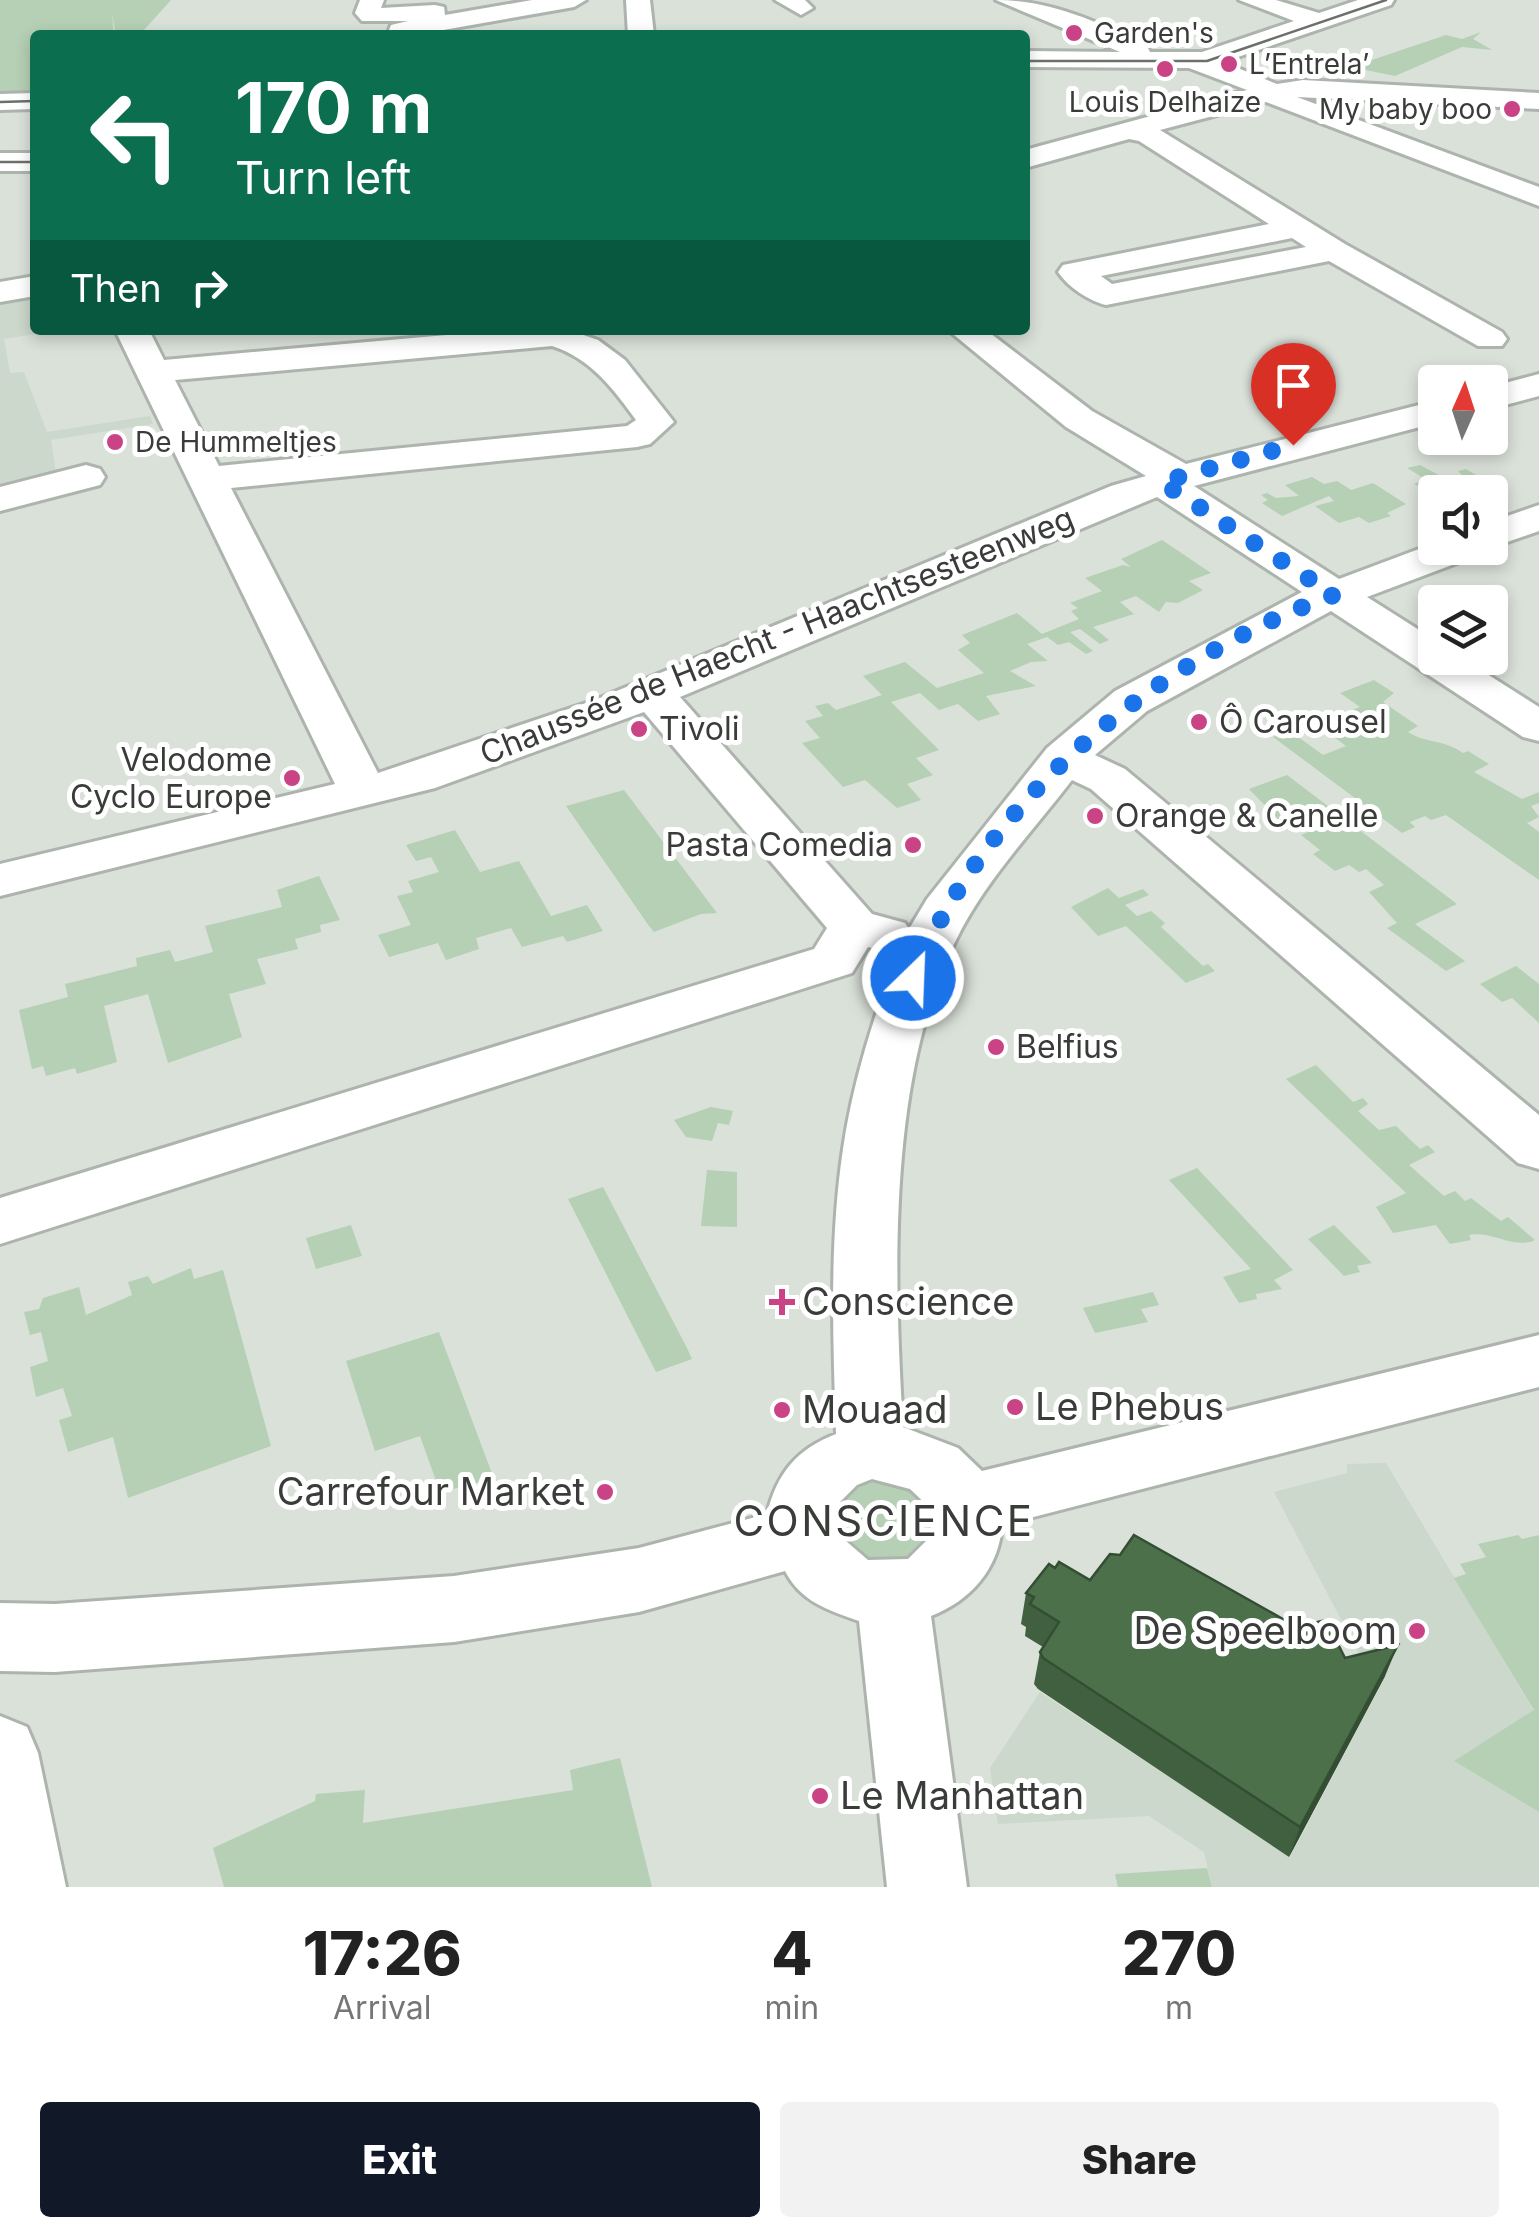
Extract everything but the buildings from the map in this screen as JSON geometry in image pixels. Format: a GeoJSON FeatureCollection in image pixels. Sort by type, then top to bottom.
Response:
{"type":"FeatureCollection","features":[{"type":"Feature","properties":{"kind":"street"},"geometry":{"type":"LineString","coordinates":[[372,8],[393,18],[518,0]]}},
{"type":"Feature","properties":{"kind":"street"},"geometry":{"type":"LineString","coordinates":[[400,30],[574,0]]}},
{"type":"Feature","properties":{"kind":"street"},"geometry":{"type":"LineString","coordinates":[[638,0],[641,30]]}},
{"type":"Feature","properties":{"kind":"street"},"geometry":{"type":"LineString","coordinates":[[1008,0],[1096,30],[1137,49],[1126,55],[1080,43],[1030,55]]}},
{"type":"Feature","properties":{"kind":"street"},"geometry":{"type":"LineString","coordinates":[[1250,0],[1318,21]]}},
{"type":"Feature","properties":{"kind":"street"},"geometry":{"type":"LineString","coordinates":[[1196,61],[1382,0]]}},
{"type":"Feature","properties":{"kind":"street"},"geometry":{"type":"LineString","coordinates":[[1030,55],[1126,55],[1196,61],[1324,118],[1539,197]]}},
{"type":"Feature","properties":{"kind":"street"},"geometry":{"type":"LineString","coordinates":[[1030,158],[1270,93],[1302,88],[1539,101]]}},
{"type":"Feature","properties":{"kind":"street"},"geometry":{"type":"LineString","coordinates":[[0,102],[30,101]]}},
{"type":"Feature","properties":{"kind":"street"},"geometry":{"type":"LineString","coordinates":[[1134,132],[1148,136],[1334,251],[1490,339]]}},
{"type":"Feature","properties":{"kind":"street"},"geometry":{"type":"LineString","coordinates":[[0,162],[30,162]]}},
{"type":"Feature","properties":{"kind":"street"},"geometry":{"type":"LineString","coordinates":[[1296,228],[1074,272],[1106,295],[1334,251]]}},
{"type":"Feature","properties":{"kind":"street"},"geometry":{"type":"LineString","coordinates":[[0,292],[30,287]]}},
{"type":"Feature","properties":{"kind":"street"},"geometry":{"type":"LineString","coordinates":[[135,335],[364,793]]}},
{"type":"Feature","properties":{"kind":"street"},"geometry":{"type":"LineString","coordinates":[[972,335],[1079,419],[1093,438],[1539,727]]}},
{"type":"Feature","properties":{"kind":"street"},"geometry":{"type":"LineString","coordinates":[[155,371],[552,336],[580,341],[596,349],[656,422],[637,436],[208,479]]}},
{"type":"Feature","properties":{"kind":"street"},"geometry":{"type":"LineString","coordinates":[[1508,393],[1539,385]]}},
{"type":"Feature","properties":{"kind":"street","name":"Chaussée de Haecht - Haachtsesteenweg"},"geometry":{"type":"LineString","coordinates":[[0,880],[364,793],[548,734],[1165,482],[1418,416]]}},
{"type":"Feature","properties":{"kind":"street"},"geometry":{"type":"LineString","coordinates":[[0,498],[86,478]]}},
{"type":"Feature","properties":{"kind":"street"},"geometry":{"type":"LineString","coordinates":[[1508,529],[1539,517]]}},
{"type":"Feature","properties":{"kind":"street"},"geometry":{"type":"LineString","coordinates":[[870,1450],[865,1216],[872,1149],[900,1019],[920,961],[983,857],[1064,758],[1131,701],[1226,646],[1334,595],[1418,564]]}},
{"type":"Feature","properties":{"kind":"street"},"geometry":{"type":"LineString","coordinates":[[652,693],[844,943]]}},
{"type":"Feature","properties":{"kind":"street"},"geometry":{"type":"LineString","coordinates":[[1064,758],[1108,779],[1539,1148]]}},
{"type":"Feature","properties":{"kind":"street"},"geometry":{"type":"LineString","coordinates":[[0,1221],[844,943],[920,961]]}},
{"type":"Feature","properties":{"kind":"street"},"geometry":{"type":"LineString","coordinates":[[964,1505],[1539,1361]]}},
{"type":"Feature","properties":{"kind":"street"},"geometry":{"type":"LineString","coordinates":[[870,1450],[918,1456],[954,1485],[964,1505],[964,1546],[954,1564],[937,1580],[892,1595],[845,1585],[811,1556],[802,1536],[802,1506],[814,1478],[829,1464],[870,1450]]}},
{"type":"Feature","properties":{"kind":"street"},"geometry":{"type":"LineString","coordinates":[[0,1637],[55,1638],[454,1609],[639,1580],[802,1536]]}},
{"type":"Feature","properties":{"kind":"street"},"geometry":{"type":"LineString","coordinates":[[892,1595],[927,1887]]}},
{"type":"Feature","properties":{"kind":"street"},"geometry":{"type":"LineString","coordinates":[[0,1753],[26,1887]]}},
{"type":"Feature","properties":{"kind":"shaded area"},"geometry":{"type":"Polygon","coordinates":[[[30,295],[30,335],[4,339],[10,373],[24,372],[47,432],[150,416],[153,424],[51,440],[56,473],[0,487],[0,301],[30,295]]]}},
{"type":"Feature","properties":{"kind":"shaded area"},"geometry":{"type":"Polygon","coordinates":[[[1386,1463],[1534,1711],[1454,1761],[1539,1812],[1539,1887],[1212,1887],[1204,1852],[1149,1816],[998,1824],[990,1768],[1040,1692],[1290,1857],[1378,1690],[1274,1492],[1347,1473],[1347,1464],[1386,1463]]]}},
{"type":"Feature","properties":{"kind":"green space"},"geometry":{"type":"Polygon","coordinates":[[[0,0],[171,0],[144,30],[115,30],[112,14],[114,30],[30,30],[30,97],[0,98],[0,0]]]}},
{"type":"Feature","properties":{"kind":"green space"},"geometry":{"type":"Polygon","coordinates":[[[1481,32],[1473,39],[1492,50],[1462,47],[1395,76],[1351,67],[1446,35],[1462,39],[1481,32]]]}},
{"type":"Feature","properties":{"kind":"green space"},"geometry":{"type":"Polygon","coordinates":[[[1420,465],[1439,475],[1418,475],[1407,468],[1420,465]]]}},
{"type":"Feature","properties":{"kind":"green space"},"geometry":{"type":"Polygon","coordinates":[[[1312,477],[1324,484],[1337,481],[1351,490],[1373,483],[1406,504],[1387,513],[1391,516],[1369,523],[1359,517],[1339,523],[1315,506],[1334,501],[1329,496],[1282,516],[1262,503],[1268,500],[1261,495],[1267,493],[1276,498],[1299,496],[1285,485],[1312,477]]]}},
{"type":"Feature","properties":{"kind":"green space"},"geometry":{"type":"Polygon","coordinates":[[[1162,540],[1211,573],[1189,581],[1203,590],[1178,603],[1166,602],[1159,612],[1136,596],[1120,602],[1134,614],[1093,627],[1109,640],[1100,644],[1080,629],[1070,632],[1093,651],[1086,654],[1069,642],[1058,645],[1047,637],[1027,644],[1048,661],[1031,662],[1010,671],[1036,686],[986,696],[1000,714],[978,721],[958,704],[939,710],[920,693],[891,702],[939,750],[916,758],[933,775],[907,784],[921,800],[897,808],[865,780],[843,787],[802,743],[820,738],[805,721],[823,716],[815,706],[828,703],[836,710],[882,695],[863,676],[905,662],[937,688],[984,673],[958,650],[970,643],[962,635],[1017,613],[1042,634],[1079,619],[1071,611],[1078,608],[1070,603],[1102,591],[1085,578],[1123,565],[1131,567],[1121,559],[1162,540]]]}},
{"type":"Feature","properties":{"kind":"green space"},"geometry":{"type":"Polygon","coordinates":[[[1374,680],[1394,693],[1383,702],[1418,726],[1408,732],[1463,753],[1468,751],[1489,764],[1474,772],[1522,799],[1539,792],[1539,803],[1531,806],[1539,817],[1527,823],[1539,832],[1539,880],[1446,815],[1431,820],[1425,816],[1410,822],[1415,827],[1402,833],[1273,737],[1290,731],[1323,755],[1346,746],[1317,724],[1360,707],[1340,693],[1374,680]]]}},
{"type":"Feature","properties":{"kind":"green space"},"geometry":{"type":"Polygon","coordinates":[[[1287,775],[1457,904],[1415,924],[1465,961],[1446,971],[1387,928],[1397,923],[1369,892],[1384,885],[1366,869],[1359,872],[1349,865],[1335,871],[1313,854],[1320,850],[1301,835],[1318,828],[1299,813],[1279,820],[1249,789],[1287,775]]]}},
{"type":"Feature","properties":{"kind":"green space"},"geometry":{"type":"Polygon","coordinates":[[[624,790],[717,913],[701,914],[654,932],[649,926],[566,806],[624,790]]]}},
{"type":"Feature","properties":{"kind":"green space"},"geometry":{"type":"Polygon","coordinates":[[[455,830],[480,872],[519,861],[551,916],[587,905],[603,931],[567,942],[563,936],[522,947],[511,928],[476,938],[479,949],[446,960],[438,943],[389,957],[378,935],[411,925],[397,896],[413,892],[408,881],[439,872],[431,857],[416,861],[406,845],[455,830]]]}},
{"type":"Feature","properties":{"kind":"green space"},"geometry":{"type":"Polygon","coordinates":[[[319,876],[340,920],[320,925],[321,932],[295,939],[298,949],[257,959],[266,984],[229,994],[242,1037],[168,1063],[148,994],[104,1006],[117,1062],[77,1074],[75,1068],[46,1076],[43,1066],[32,1069],[19,1010],[68,997],[65,984],[137,966],[136,958],[170,950],[175,962],[213,952],[205,926],[282,907],[277,890],[319,876]]]}},
{"type":"Feature","properties":{"kind":"green space"},"geometry":{"type":"Polygon","coordinates":[[[1108,888],[1119,898],[1143,889],[1149,895],[1125,905],[1137,916],[1151,911],[1165,923],[1161,927],[1203,966],[1208,964],[1215,971],[1186,983],[1126,926],[1098,936],[1071,907],[1108,888]]]}},
{"type":"Feature","properties":{"kind":"green space"},"geometry":{"type":"Polygon","coordinates":[[[1516,966],[1539,984],[1539,1023],[1512,998],[1502,1002],[1480,984],[1516,966]]]}},
{"type":"Feature","properties":{"kind":"green space"},"geometry":{"type":"Polygon","coordinates":[[[1316,1065],[1353,1102],[1363,1098],[1368,1104],[1358,1111],[1379,1130],[1396,1126],[1420,1149],[1428,1145],[1435,1152],[1409,1165],[1444,1196],[1455,1191],[1465,1201],[1471,1198],[1501,1221],[1508,1217],[1535,1240],[1519,1243],[1477,1234],[1469,1235],[1471,1240],[1450,1244],[1436,1225],[1393,1233],[1376,1207],[1406,1193],[1286,1079],[1316,1065]]]}},
{"type":"Feature","properties":{"kind":"green space"},"geometry":{"type":"Polygon","coordinates":[[[711,1107],[733,1111],[729,1125],[718,1123],[712,1141],[686,1137],[674,1120],[711,1107]]]}},
{"type":"Feature","properties":{"kind":"green space"},"geometry":{"type":"Polygon","coordinates":[[[1197,1168],[1293,1270],[1274,1280],[1282,1289],[1256,1294],[1257,1299],[1239,1303],[1223,1277],[1251,1269],[1169,1180],[1197,1168]]]}},
{"type":"Feature","properties":{"kind":"green space"},"geometry":{"type":"Polygon","coordinates":[[[707,1170],[737,1172],[737,1227],[701,1226],[707,1170]]]}},
{"type":"Feature","properties":{"kind":"green space"},"geometry":{"type":"Polygon","coordinates":[[[603,1187],[692,1359],[656,1372],[568,1199],[603,1187]]]}},
{"type":"Feature","properties":{"kind":"green space"},"geometry":{"type":"Polygon","coordinates":[[[351,1225],[362,1256],[316,1269],[306,1238],[351,1225]]]}},
{"type":"Feature","properties":{"kind":"green space"},"geometry":{"type":"Polygon","coordinates":[[[1334,1225],[1372,1263],[1357,1266],[1360,1272],[1344,1276],[1308,1239],[1334,1225]]]}},
{"type":"Feature","properties":{"kind":"green space"},"geometry":{"type":"Polygon","coordinates":[[[191,1268],[194,1279],[223,1270],[271,1446],[128,1498],[113,1437],[68,1452],[59,1420],[72,1416],[63,1388],[36,1397],[30,1367],[48,1361],[41,1332],[30,1335],[24,1312],[39,1309],[43,1298],[79,1287],[86,1315],[132,1295],[128,1282],[148,1276],[153,1284],[191,1268]]]}},
{"type":"Feature","properties":{"kind":"green space"},"geometry":{"type":"Polygon","coordinates":[[[1153,1292],[1159,1305],[1141,1309],[1148,1322],[1095,1333],[1083,1308],[1153,1292]]]}},
{"type":"Feature","properties":{"kind":"green space"},"geometry":{"type":"Polygon","coordinates":[[[439,1332],[494,1479],[440,1492],[420,1436],[375,1451],[346,1361],[439,1332]]]}},
{"type":"Feature","properties":{"kind":"green space"},"geometry":{"type":"Polygon","coordinates":[[[878,1480],[910,1490],[933,1514],[930,1537],[908,1561],[868,1561],[841,1541],[836,1529],[839,1505],[861,1486],[878,1480]]]}},
{"type":"Feature","properties":{"kind":"green space"},"geometry":{"type":"Polygon","coordinates":[[[1518,1535],[1522,1539],[1539,1535],[1539,1812],[1454,1761],[1534,1710],[1454,1578],[1466,1574],[1460,1564],[1486,1557],[1478,1544],[1518,1535]]]}},
{"type":"Feature","properties":{"kind":"green space"},"geometry":{"type":"Polygon","coordinates":[[[620,1758],[652,1887],[224,1887],[213,1848],[315,1801],[316,1794],[365,1790],[363,1823],[573,1790],[570,1770],[620,1758]]]}},
{"type":"Feature","properties":{"kind":"green space"},"geometry":{"type":"Polygon","coordinates":[[[1207,1868],[1212,1887],[1118,1887],[1115,1874],[1207,1868]]]}},
{"type":"Feature","properties":{"kind":"tram line"},"geometry":{"type":"LineString","coordinates":[[1030,61],[1207,61],[1386,0]]}},
{"type":"Feature","properties":{"kind":"tram line"},"geometry":{"type":"LineString","coordinates":[[0,102],[30,101]]}},
{"type":"Feature","properties":{"kind":"tram line"},"geometry":{"type":"LineString","coordinates":[[0,162],[30,162]]}},
{"type":"Feature","properties":{"kind":"place","name":"Garden's"},"geometry":{"type":"Point","coordinates":[1074,33]}},
{"type":"Feature","properties":{"kind":"place","name":"L’Entrela’"},"geometry":{"type":"Point","coordinates":[1229,64]}},
{"type":"Feature","properties":{"kind":"place","name":"Louis Delhaize"},"geometry":{"type":"Point","coordinates":[1165,69]}},
{"type":"Feature","properties":{"kind":"place","name":"My baby boo"},"geometry":{"type":"Point","coordinates":[1512,109]}},
{"type":"Feature","properties":{"kind":"place","name":"De Hummeltjes"},"geometry":{"type":"Point","coordinates":[115,442]}},
{"type":"Feature","properties":{"kind":"place","name":"Ô Carousel"},"geometry":{"type":"Point","coordinates":[1199,722]}},
{"type":"Feature","properties":{"kind":"place","name":"Tivoli"},"geometry":{"type":"Point","coordinates":[639,729]}},
{"type":"Feature","properties":{"kind":"place","name":"Velodome Cyclo Europe"},"geometry":{"type":"Point","coordinates":[292,778]}},
{"type":"Feature","properties":{"kind":"place","name":"Orange & Canelle"},"geometry":{"type":"Point","coordinates":[1095,816]}},
{"type":"Feature","properties":{"kind":"place","name":"Pasta Comedia"},"geometry":{"type":"Point","coordinates":[913,845]}},
{"type":"Feature","properties":{"kind":"place","name":"Belfius"},"geometry":{"type":"Point","coordinates":[996,1047]}},
{"type":"Feature","properties":{"kind":"place","name":"Conscience"},"geometry":{"type":"Point","coordinates":[782,1302]}},
{"type":"Feature","properties":{"kind":"place","name":"Le Phebus"},"geometry":{"type":"Point","coordinates":[1015,1407]}},
{"type":"Feature","properties":{"kind":"place","name":"Mouaad"},"geometry":{"type":"Point","coordinates":[782,1410]}},
{"type":"Feature","properties":{"kind":"place","name":"Carrefour Market"},"geometry":{"type":"Point","coordinates":[605,1492]}},
{"type":"Feature","properties":{"kind":"place","name":"De Speelboom"},"geometry":{"type":"Point","coordinates":[1417,1631]}},
{"type":"Feature","properties":{"kind":"place","name":"Le Manhattan"},"geometry":{"type":"Point","coordinates":[820,1796]}},
{"type":"Feature","properties":{"kind":"district","name":"CONSCIENCE"},"geometry":{"type":"Point","coordinates":[884,1521]}},
{"type":"Feature","properties":{"kind":"route"},"geometry":{"type":"LineString","coordinates":[[913,978],[945,911],[983,857],[1064,758],[1131,701],[1226,646],[1334,595],[1161,482],[1293,445]]}}]}
